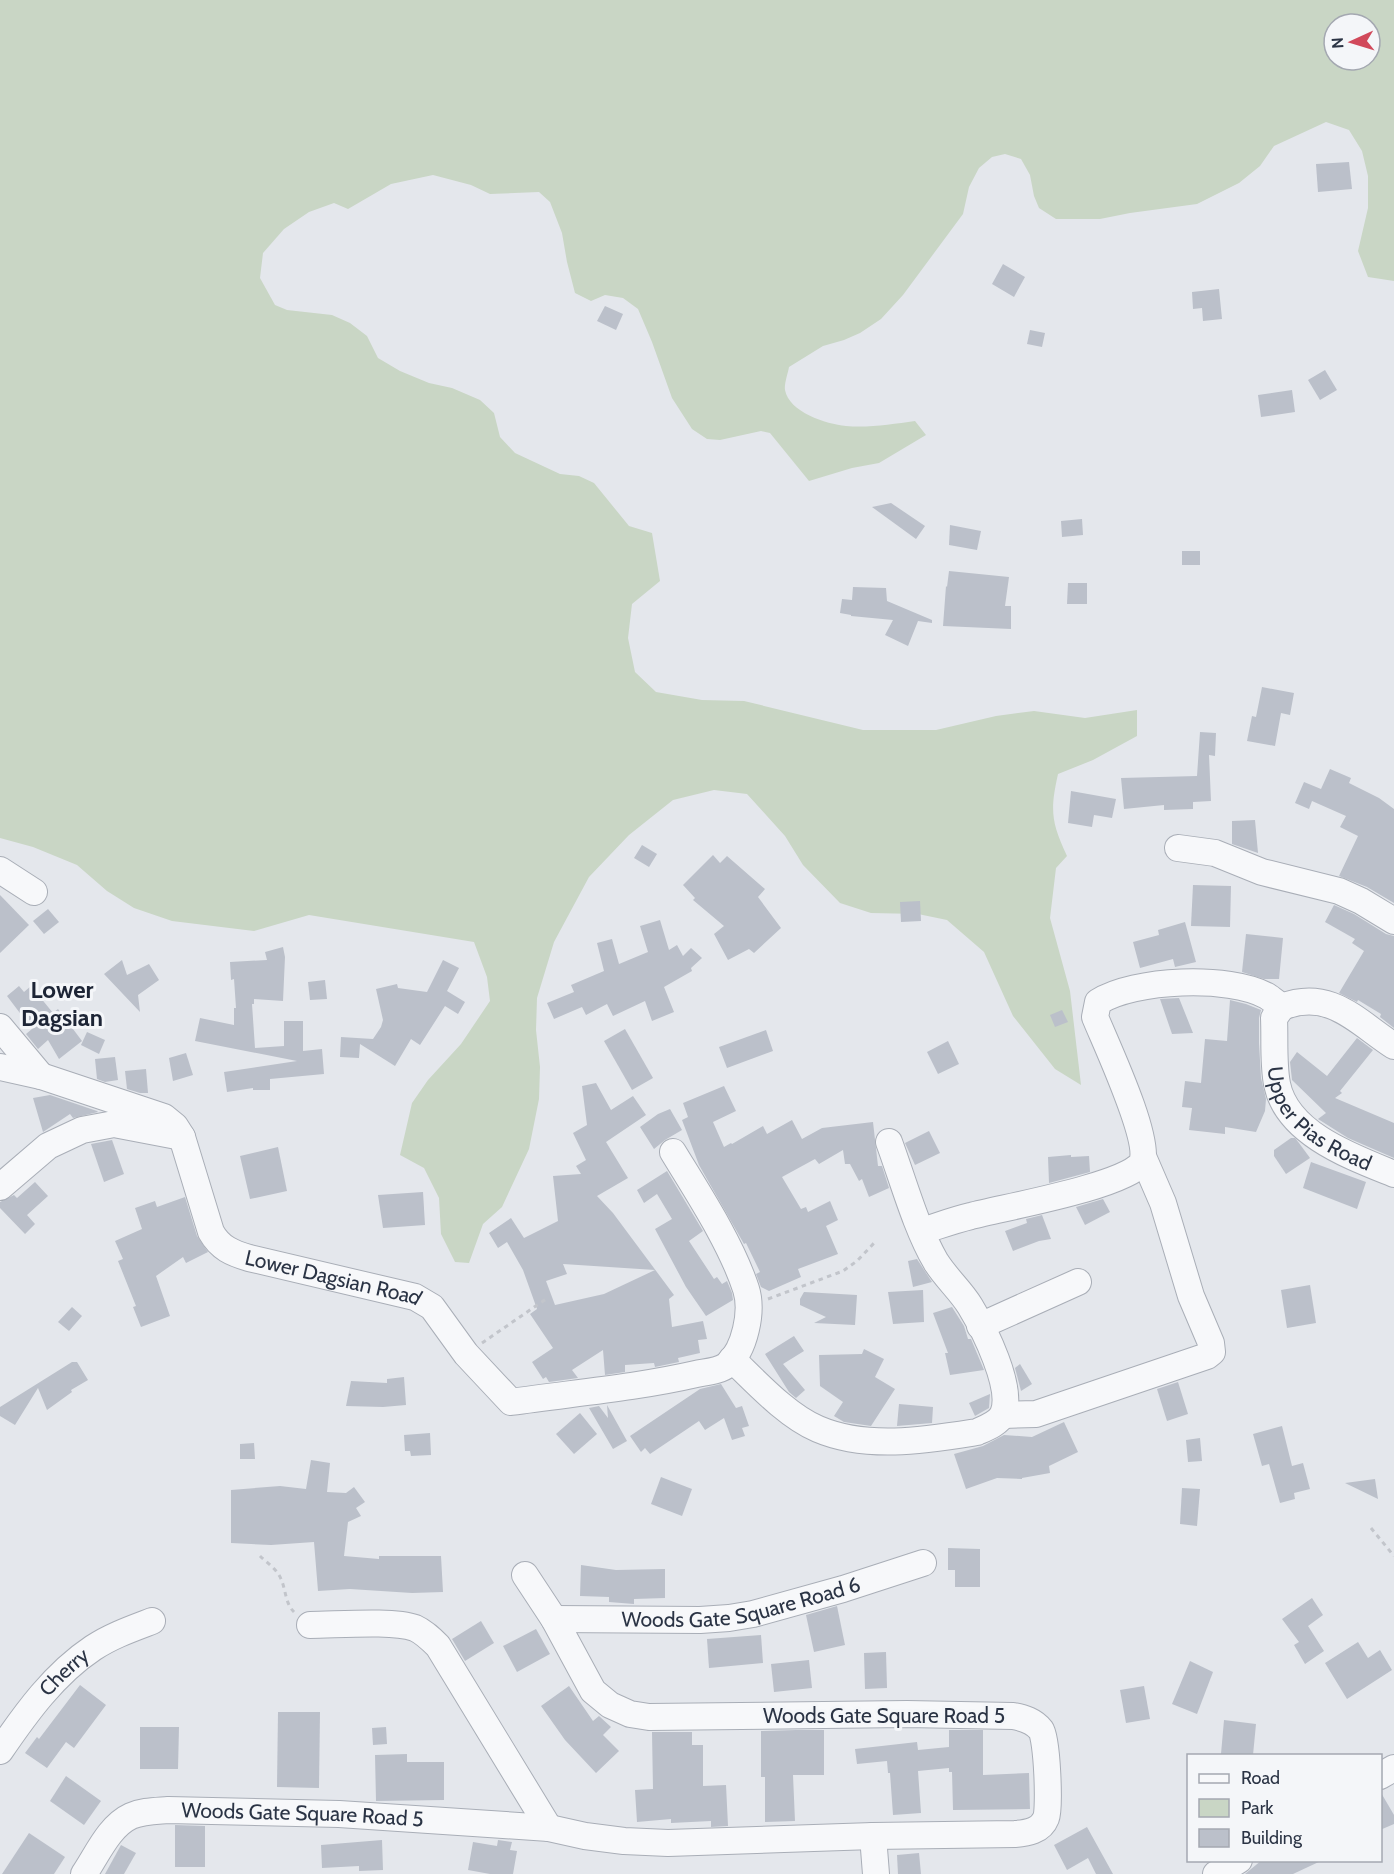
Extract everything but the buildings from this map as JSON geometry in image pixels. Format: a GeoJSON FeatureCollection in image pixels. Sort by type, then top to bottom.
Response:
{"type":"FeatureCollection","features":[{"type":"Feature","properties":{"kind":"street"},"geometry":{"type":"LineString","coordinates":[[1178,848],[1215,852],[1262,872],[1340,891],[1394,921]]}},
{"type":"Feature","properties":{"kind":"street"},"geometry":{"type":"LineString","coordinates":[[0,870],[34,892]]}},
{"type":"Feature","properties":{"kind":"street"},"geometry":{"type":"LineString","coordinates":[[1002,1415],[1036,1414],[1207,1356],[1212,1352],[1211,1343],[1191,1296],[1163,1203],[1144,1159],[1136,1122],[1095,1017],[1098,1002],[1107,996],[1146,985],[1206,982],[1239,987],[1267,995],[1282,1007],[1298,1001],[1329,1004],[1394,1046]]}},
{"type":"Feature","properties":{"kind":"street","name":"Upper Pias Road"},"geometry":{"type":"LineString","coordinates":[[1282,1007],[1274,1018],[1277,1085],[1296,1119],[1339,1152],[1394,1174]]}},
{"type":"Feature","properties":{"kind":"street"},"geometry":{"type":"LineString","coordinates":[[0,1026],[41,1076]]}},
{"type":"Feature","properties":{"kind":"street","name":"Lower Dagsian Road"},"geometry":{"type":"LineString","coordinates":[[0,1067],[41,1076],[164,1117],[176,1126],[182,1137],[216,1242],[225,1249],[249,1258],[415,1297],[432,1307],[466,1354],[511,1402],[674,1379],[725,1367],[732,1359]]}},
{"type":"Feature","properties":{"kind":"street"},"geometry":{"type":"LineString","coordinates":[[0,1187],[48,1146],[82,1130],[114,1124],[182,1137]]}},
{"type":"Feature","properties":{"kind":"street"},"geometry":{"type":"LineString","coordinates":[[673,1152],[716,1225],[746,1289],[749,1319],[732,1359],[780,1405],[817,1429],[853,1440],[884,1443],[977,1432],[990,1427],[1002,1415],[1006,1396],[1003,1381],[994,1355],[970,1305],[936,1262],[889,1142]]}},
{"type":"Feature","properties":{"kind":"street"},"geometry":{"type":"LineString","coordinates":[[922,1231],[970,1216],[1086,1188],[1135,1170],[1144,1159]]}},
{"type":"Feature","properties":{"kind":"street"},"geometry":{"type":"LineString","coordinates":[[980,1326],[1078,1282]]}},
{"type":"Feature","properties":{"kind":"street","name":"Woods Gate Square Road 6"},"geometry":{"type":"LineString","coordinates":[[554,1619],[700,1620],[729,1618],[753,1614],[843,1589],[923,1563]]}},
{"type":"Feature","properties":{"kind":"street","name":"Woods Gate Square Road 5"},"geometry":{"type":"LineString","coordinates":[[84,1874],[118,1824],[130,1816],[168,1810],[339,1814],[549,1828],[624,1841],[668,1843],[1015,1834],[1029,1833],[1039,1828],[1047,1818],[1047,1745],[1043,1732],[1036,1724],[1026,1719],[1013,1716],[908,1714],[649,1717],[630,1714],[610,1705],[593,1690],[554,1619],[525,1575]]}},
{"type":"Feature","properties":{"kind":"street","name":"Cherry"},"geometry":{"type":"LineString","coordinates":[[0,1751],[30,1708],[68,1668],[92,1649],[152,1621]]}},
{"type":"Feature","properties":{"kind":"street"},"geometry":{"type":"LineString","coordinates":[[310,1625],[398,1624],[416,1628],[426,1635],[438,1646],[549,1828]]}},
{"type":"Feature","properties":{"kind":"street"},"geometry":{"type":"LineString","coordinates":[[873,1836],[876,1874]]}},
{"type":"Feature","properties":{"kind":"street"},"geometry":{"type":"LineString","coordinates":[[1216,1874],[1236,1862]]}},
{"type":"Feature","properties":{"kind":"path"},"geometry":{"type":"LineString","coordinates":[[749,1306],[843,1271],[857,1261],[875,1242]]}},
{"type":"Feature","properties":{"kind":"path"},"geometry":{"type":"LineString","coordinates":[[466,1354],[546,1299]]}},
{"type":"Feature","properties":{"kind":"path"},"geometry":{"type":"LineString","coordinates":[[1371,1528],[1394,1556]]}},
{"type":"Feature","properties":{"kind":"path"},"geometry":{"type":"LineString","coordinates":[[260,1556],[280,1575],[290,1609],[310,1625]]}},
{"type":"Feature","properties":{"kind":"green space"},"geometry":{"type":"Polygon","coordinates":[[[0,0],[1394,0],[1394,281],[1368,277],[1358,251],[1368,208],[1368,176],[1362,151],[1349,130],[1326,122],[1274,146],[1260,166],[1239,183],[1197,204],[1100,219],[1056,219],[1039,208],[1030,175],[1021,159],[1005,154],[992,157],[979,168],[969,187],[963,214],[903,295],[881,319],[860,333],[823,346],[789,367],[786,378],[785,390],[793,405],[819,420],[838,425],[855,426],[915,421],[926,435],[879,463],[852,468],[809,481],[770,433],[761,431],[720,440],[707,439],[692,429],[672,398],[638,309],[623,298],[605,295],[591,301],[575,293],[562,233],[550,202],[539,192],[490,194],[471,185],[433,175],[391,184],[348,209],[334,203],[309,212],[284,229],[263,253],[260,278],[275,305],[287,310],[332,315],[350,323],[367,336],[378,358],[400,371],[429,383],[452,388],[480,400],[494,413],[500,437],[515,453],[560,474],[579,476],[594,483],[629,526],[652,533],[660,581],[632,604],[628,638],[635,672],[656,692],[702,700],[744,701],[863,730],[936,730],[996,716],[1034,711],[1085,718],[1137,710],[1137,736],[1093,760],[1058,774],[1054,797],[1055,825],[1067,856],[1056,868],[1050,918],[1070,991],[1081,1085],[1055,1069],[1013,1016],[984,952],[947,920],[918,914],[871,913],[840,903],[803,865],[785,836],[747,794],[714,790],[673,800],[629,835],[589,877],[554,942],[537,998],[539,1099],[529,1149],[502,1207],[483,1224],[469,1263],[455,1262],[441,1234],[439,1198],[424,1168],[400,1155],[412,1103],[428,1080],[461,1044],[490,1001],[487,977],[474,942],[309,915],[254,931],[172,921],[134,908],[107,891],[77,865],[33,847],[0,838],[0,0]]]}},
{"type":"Feature","properties":{"kind":"district","name":"Lower Dagsian"},"geometry":{"type":"Point","coordinates":[62,1004]}}]}
